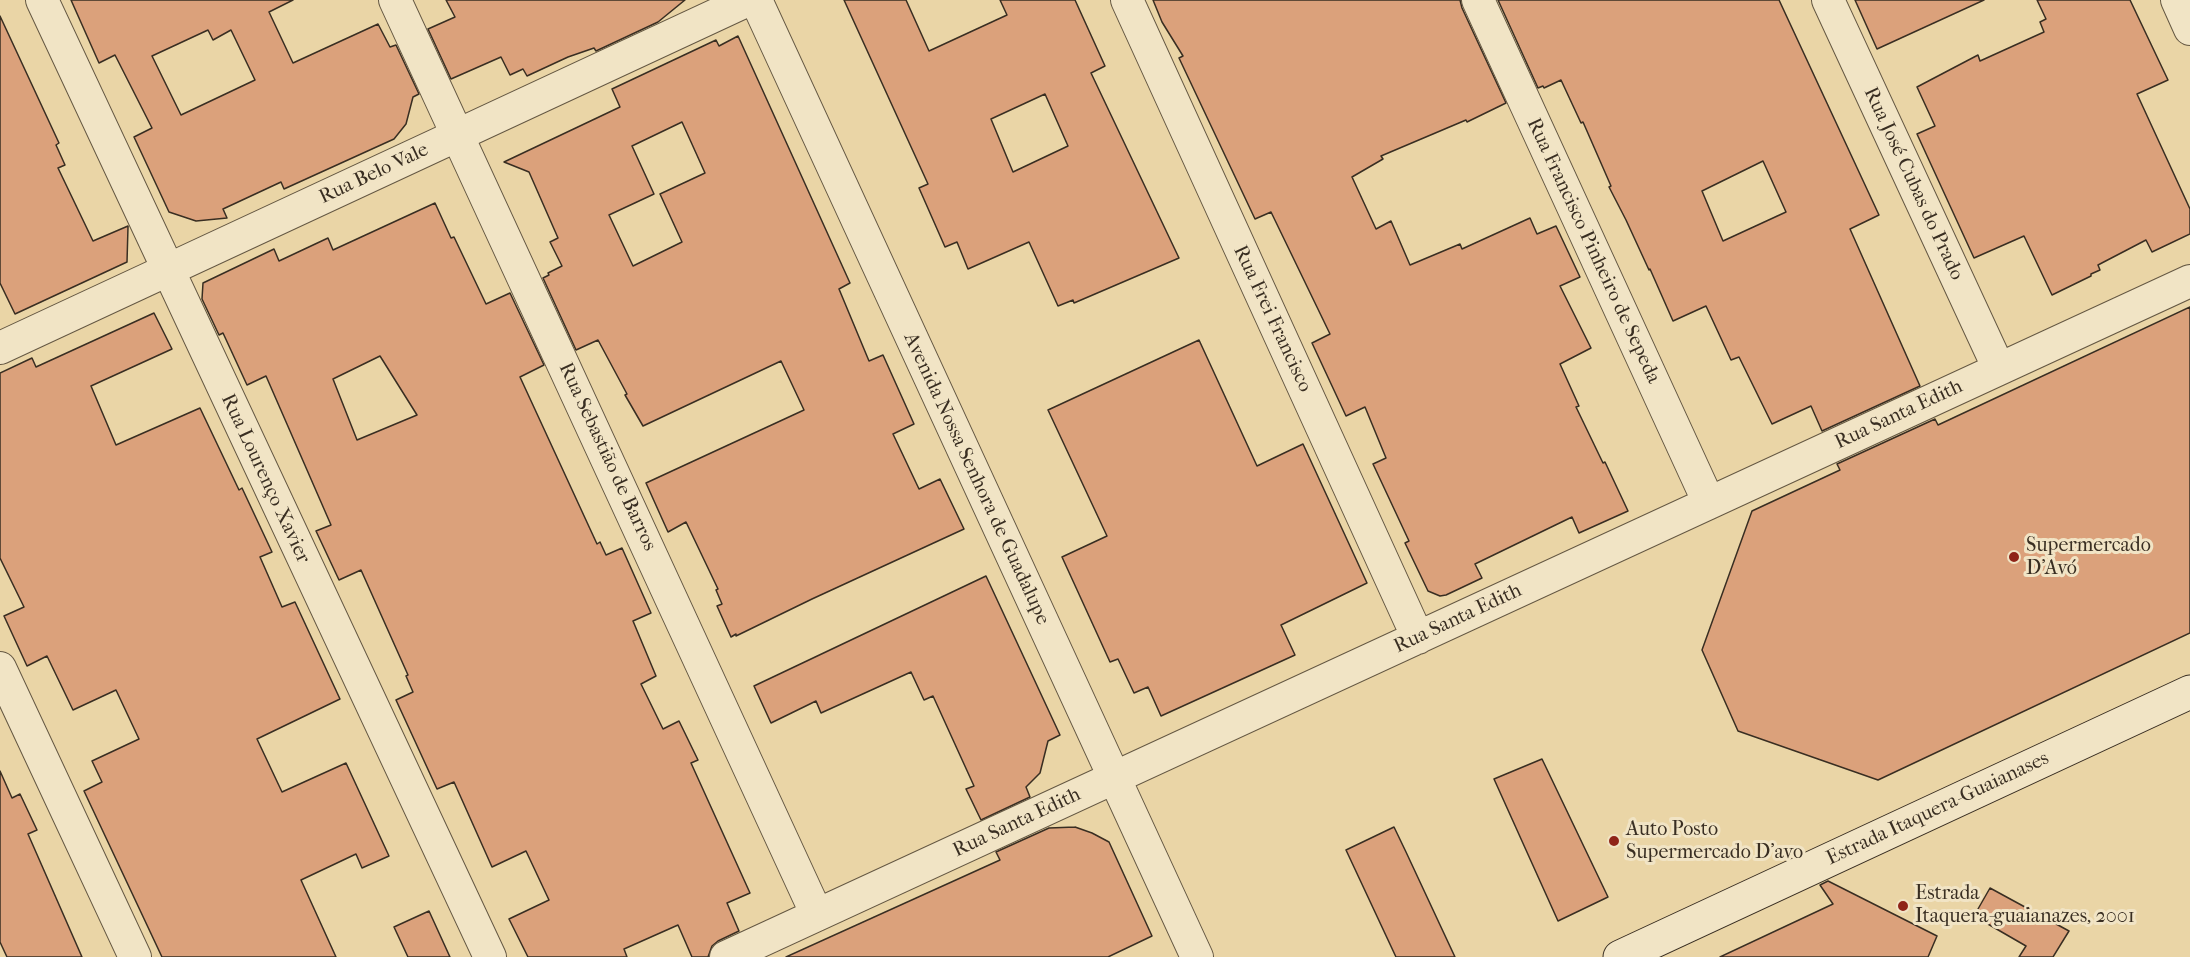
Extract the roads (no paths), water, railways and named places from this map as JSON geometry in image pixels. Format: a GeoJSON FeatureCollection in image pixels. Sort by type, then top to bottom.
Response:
{"type":"FeatureCollection","features":[{"type":"Feature","properties":{"kind":"main road","name":"Estrada Itaquera-Guaianases"},"geometry":{"type":"LineString","coordinates":[[1620,957],[2190,693]]}},
{"type":"Feature","properties":{"kind":"street","name":"Rua Lourenço Xavier"},"geometry":{"type":"LineString","coordinates":[[42,0],[490,957]]}},
{"type":"Feature","properties":{"kind":"street","name":"Rua Sebastião de Barros"},"geometry":{"type":"LineString","coordinates":[[395,0],[817,915]]}},
{"type":"Feature","properties":{"kind":"street","name":"Rua Belo Vale"},"geometry":{"type":"LineString","coordinates":[[0,348],[748,0]]}},
{"type":"Feature","properties":{"kind":"street","name":"Avenida Nossa Senhora de Guadalupe"},"geometry":{"type":"LineString","coordinates":[[756,0],[1197,957]]}},
{"type":"Feature","properties":{"kind":"street","name":"Rua Frei Francisco"},"geometry":{"type":"LineString","coordinates":[[1126,0],[1418,638]]}},
{"type":"Feature","properties":{"kind":"street","name":"Rua Francisco Pinheiro de Sepeda"},"geometry":{"type":"LineString","coordinates":[[1478,0],[1709,503]]}},
{"type":"Feature","properties":{"kind":"street","name":"Rua José Cubas do Prado"},"geometry":{"type":"LineString","coordinates":[[1828,0],[1999,369]]}},
{"type":"Feature","properties":{"kind":"street"},"geometry":{"type":"LineString","coordinates":[[2177,0],[2190,29]]}},
{"type":"Feature","properties":{"kind":"street","name":"Rua Santa Edith"},"geometry":{"type":"LineString","coordinates":[[726,957],[2190,280]]}},
{"type":"Feature","properties":{"kind":"street"},"geometry":{"type":"LineString","coordinates":[[0,668],[135,957]]}},
{"type":"Feature","properties":{"kind":"place","name":"Supermercado D'Avó"},"geometry":{"type":"Point","coordinates":[2014,557]}},
{"type":"Feature","properties":{"kind":"place","name":"Auto Posto Supermercado D'avo"},"geometry":{"type":"Point","coordinates":[1614,841]}},
{"type":"Feature","properties":{"kind":"place","name":"Estrada Itaquera-guaianazes, 2001"},"geometry":{"type":"Point","coordinates":[1903,906]}}]}
